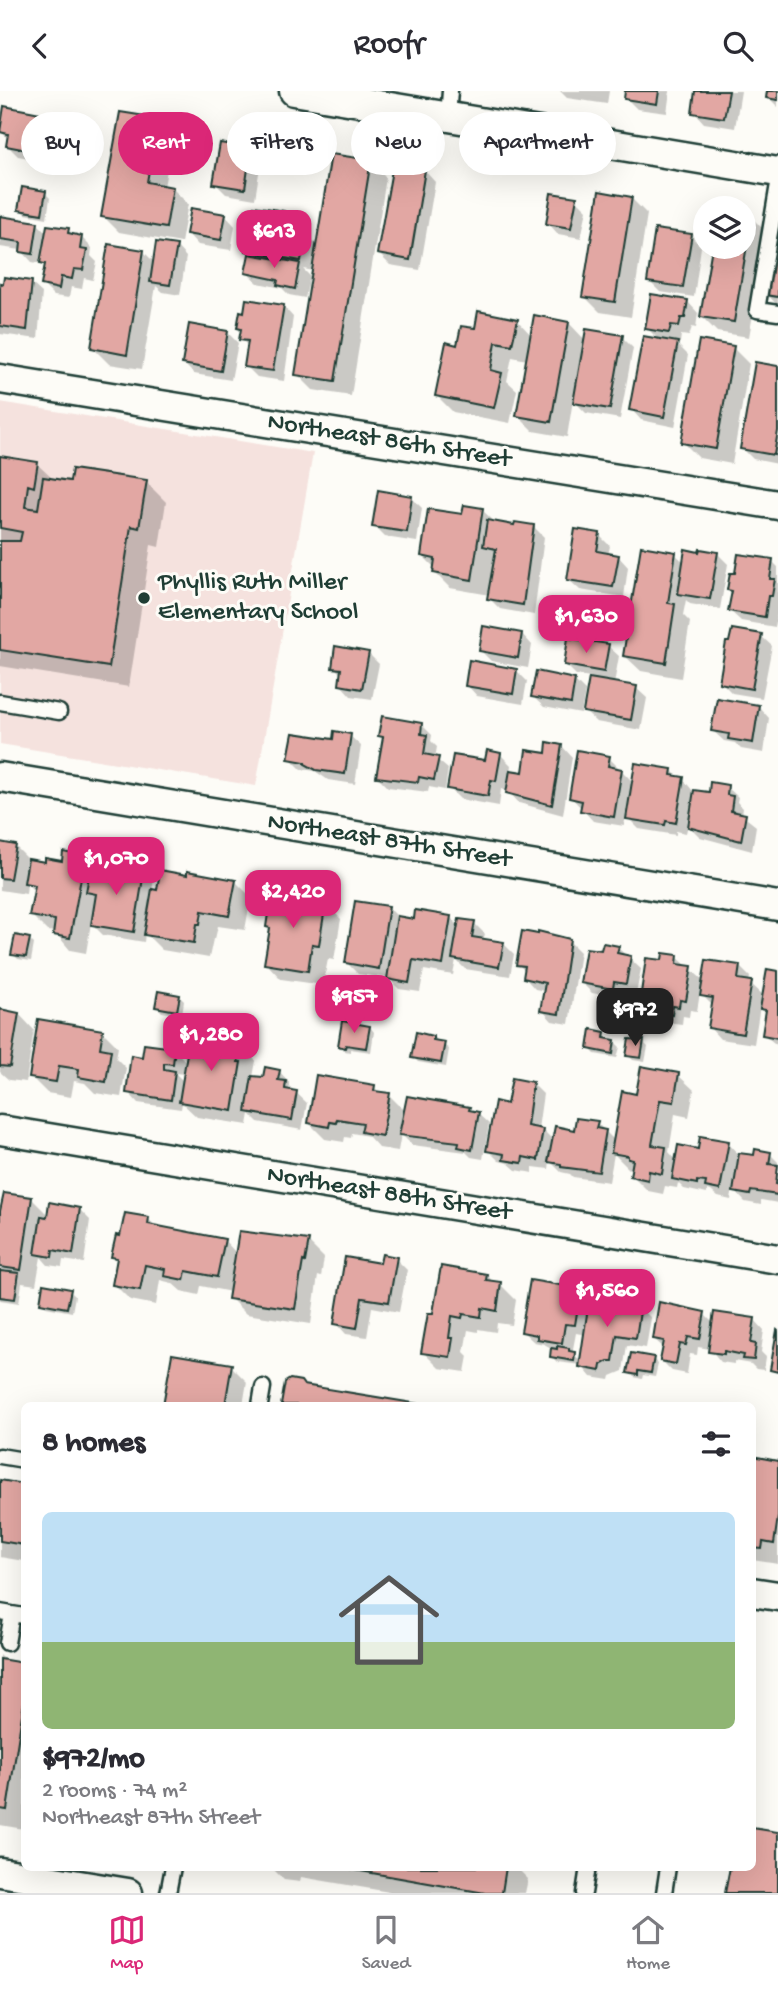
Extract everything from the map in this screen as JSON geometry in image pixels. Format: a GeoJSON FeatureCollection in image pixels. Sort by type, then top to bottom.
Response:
{"type":"FeatureCollection","features":[{"type":"Feature","properties":{"kind":"street"},"geometry":{"type":"LineString","coordinates":[[296,91],[449,104],[778,172]]}},
{"type":"Feature","properties":{"kind":"street","name":"Northeast 86th Street"},"geometry":{"type":"LineString","coordinates":[[0,379],[778,505]]}},
{"type":"Feature","properties":{"kind":"street","name":"Northeast 87th Street"},"geometry":{"type":"LineString","coordinates":[[0,777],[778,906]]}},
{"type":"Feature","properties":{"kind":"street","name":"Northeast 88th Street"},"geometry":{"type":"LineString","coordinates":[[0,1130],[778,1259]]}},
{"type":"Feature","properties":{"kind":"street"},"geometry":{"type":"LineString","coordinates":[[756,1593],[778,1596]]}},
{"type":"Feature","properties":{"kind":"street"},"geometry":{"type":"LineString","coordinates":[[0,1872],[128,1893]]}},
{"type":"Feature","properties":{"kind":"lane"},"geometry":{"type":"LineString","coordinates":[[778,184],[757,310],[778,313]]}},
{"type":"Feature","properties":{"kind":"lane"},"geometry":{"type":"LineString","coordinates":[[0,702],[59,712]]}},
{"type":"Feature","properties":{"kind":"lane"},"geometry":{"type":"LineString","coordinates":[[260,1402],[263,1387]]}},
{"type":"Feature","properties":{"kind":"lane"},"geometry":{"type":"LineString","coordinates":[[0,1456],[21,1460]]}},
{"type":"Feature","properties":{"kind":"lane"},"geometry":{"type":"LineString","coordinates":[[7,1643],[12,1614]]}},
{"type":"Feature","properties":{"kind":"lane"},"geometry":{"type":"LineString","coordinates":[[168,1893],[172,1871]]}},
{"type":"Feature","properties":{"kind":"lane"},"geometry":{"type":"LineString","coordinates":[[583,1893],[587,1871]]}},
{"type":"Feature","properties":{"kind":"lane"},"geometry":{"type":"LineString","coordinates":[[664,1893],[667,1871]]}},
{"type":"Feature","properties":{"kind":"shaded area","name":"Phyllis Ruth Miller Elementary School"},"geometry":{"type":"Polygon","coordinates":[[[0,402],[313,453],[256,786],[0,744],[0,402]]]}},
{"type":"Feature","properties":{"kind":"building"},"geometry":{"type":"Polygon","coordinates":[[[625,91],[659,91],[657,104],[624,99],[625,91]]]}},
{"type":"Feature","properties":{"kind":"building"},"geometry":{"type":"Polygon","coordinates":[[[695,91],[729,91],[724,118],[692,113],[695,91]]]}},
{"type":"Feature","properties":{"kind":"building"},"geometry":{"type":"Polygon","coordinates":[[[767,91],[778,91],[778,100],[766,98],[767,91]]]}},
{"type":"Feature","properties":{"kind":"building"},"geometry":{"type":"Polygon","coordinates":[[[4,106],[35,112],[21,112],[21,149],[6,146],[8,134],[0,132],[4,106]]]}},
{"type":"Feature","properties":{"kind":"building"},"geometry":{"type":"Polygon","coordinates":[[[118,123],[118,175],[148,175],[147,182],[173,187],[166,228],[101,217],[118,123]]]}},
{"type":"Feature","properties":{"kind":"building"},"geometry":{"type":"Polygon","coordinates":[[[220,143],[227,144],[227,175],[247,175],[245,189],[213,184],[220,143]]]}},
{"type":"Feature","properties":{"kind":"building"},"geometry":{"type":"Polygon","coordinates":[[[337,155],[351,157],[351,175],[369,175],[335,381],[295,375],[328,175],[337,175],[337,155]]]}},
{"type":"Feature","properties":{"kind":"building"},"geometry":{"type":"Polygon","coordinates":[[[391,175],[424,175],[410,260],[377,254],[391,175]]]}},
{"type":"Feature","properties":{"kind":"building"},"geometry":{"type":"Polygon","coordinates":[[[22,187],[46,191],[42,214],[18,210],[22,187]]]}},
{"type":"Feature","properties":{"kind":"building"},"geometry":{"type":"Polygon","coordinates":[[[599,191],[632,197],[615,302],[582,297],[599,191]]]}},
{"type":"Feature","properties":{"kind":"building"},"geometry":{"type":"Polygon","coordinates":[[[551,193],[577,197],[571,228],[546,224],[551,193]]]}},
{"type":"Feature","properties":{"kind":"building"},"geometry":{"type":"Polygon","coordinates":[[[254,206],[284,211],[281,227],[306,232],[301,261],[245,251],[254,206]]]}},
{"type":"Feature","properties":{"kind":"building"},"geometry":{"type":"Polygon","coordinates":[[[191,208],[226,214],[221,240],[186,234],[191,208]]]}},
{"type":"Feature","properties":{"kind":"building"},"geometry":{"type":"Polygon","coordinates":[[[0,216],[38,222],[33,254],[20,252],[21,242],[0,239],[0,216]]]}},
{"type":"Feature","properties":{"kind":"building"},"geometry":{"type":"Polygon","coordinates":[[[47,225],[69,228],[68,233],[82,236],[80,249],[87,250],[83,270],[74,269],[72,279],[61,277],[59,289],[41,285],[45,264],[40,263],[47,225]]]}},
{"type":"Feature","properties":{"kind":"building"},"geometry":{"type":"Polygon","coordinates":[[[655,229],[692,234],[683,287],[647,282],[655,229]]]}},
{"type":"Feature","properties":{"kind":"building"},"geometry":{"type":"Polygon","coordinates":[[[775,230],[778,230],[778,297],[765,295],[775,230]]]}},
{"type":"Feature","properties":{"kind":"building"},"geometry":{"type":"Polygon","coordinates":[[[156,242],[177,245],[170,285],[150,282],[156,242]]]}},
{"type":"Feature","properties":{"kind":"building"},"geometry":{"type":"Polygon","coordinates":[[[108,244],[144,250],[127,355],[91,348],[108,244]]]}},
{"type":"Feature","properties":{"kind":"building"},"geometry":{"type":"Polygon","coordinates":[[[249,254],[300,263],[295,289],[277,285],[278,280],[245,273],[249,254]]]}},
{"type":"Feature","properties":{"kind":"building"},"geometry":{"type":"Polygon","coordinates":[[[710,259],[745,259],[734,322],[700,317],[710,259]]]}},
{"type":"Feature","properties":{"kind":"building"},"geometry":{"type":"Polygon","coordinates":[[[4,277],[32,281],[27,330],[0,326],[0,283],[3,284],[4,277]]]}},
{"type":"Feature","properties":{"kind":"building"},"geometry":{"type":"Polygon","coordinates":[[[651,294],[688,300],[685,318],[681,318],[679,326],[671,325],[669,333],[645,329],[651,294]]]}},
{"type":"Feature","properties":{"kind":"building"},"geometry":{"type":"Polygon","coordinates":[[[246,299],[284,305],[273,371],[244,367],[248,341],[239,340],[241,329],[237,328],[240,311],[244,312],[246,299]]]}},
{"type":"Feature","properties":{"kind":"building"},"geometry":{"type":"Polygon","coordinates":[[[478,311],[518,319],[512,345],[496,342],[491,370],[502,373],[494,408],[435,396],[446,342],[457,345],[461,326],[475,328],[478,311]]]}},
{"type":"Feature","properties":{"kind":"building"},"geometry":{"type":"Polygon","coordinates":[[[534,315],[569,322],[551,422],[516,416],[534,315]]]}},
{"type":"Feature","properties":{"kind":"building"},"geometry":{"type":"Polygon","coordinates":[[[189,324],[228,331],[221,371],[182,364],[189,324]]]}},
{"type":"Feature","properties":{"kind":"building"},"geometry":{"type":"Polygon","coordinates":[[[586,329],[623,335],[610,409],[573,403],[586,329]]]}},
{"type":"Feature","properties":{"kind":"building"},"geometry":{"type":"Polygon","coordinates":[[[643,336],[678,342],[664,417],[629,410],[643,336]]]}},
{"type":"Feature","properties":{"kind":"building"},"geometry":{"type":"Polygon","coordinates":[[[699,340],[734,346],[716,449],[681,443],[699,340]]]}},
{"type":"Feature","properties":{"kind":"building"},"geometry":{"type":"Polygon","coordinates":[[[755,362],[778,366],[778,431],[774,455],[740,449],[755,362]]]}},
{"type":"Feature","properties":{"kind":"building"},"geometry":{"type":"Polygon","coordinates":[[[0,456],[38,462],[34,487],[28,485],[25,507],[38,509],[43,477],[70,481],[72,469],[147,480],[139,528],[131,526],[109,667],[0,650],[0,541],[20,541],[22,532],[0,528],[0,456]]]}},
{"type":"Feature","properties":{"kind":"building"},"geometry":{"type":"Polygon","coordinates":[[[378,490],[412,496],[407,532],[372,527],[378,490]]]}},
{"type":"Feature","properties":{"kind":"building"},"geometry":{"type":"Polygon","coordinates":[[[464,505],[483,508],[472,580],[433,573],[435,559],[421,556],[428,509],[462,514],[464,505]]]}},
{"type":"Feature","properties":{"kind":"building"},"geometry":{"type":"Polygon","coordinates":[[[487,520],[514,525],[515,522],[534,525],[523,605],[487,599],[496,549],[483,546],[487,520]]]}},
{"type":"Feature","properties":{"kind":"building"},"geometry":{"type":"Polygon","coordinates":[[[575,529],[600,533],[597,551],[619,555],[613,587],[567,580],[575,529]]]}},
{"type":"Feature","properties":{"kind":"building"},"geometry":{"type":"Polygon","coordinates":[[[641,546],[676,552],[668,603],[675,604],[666,663],[623,656],[641,546]]]}},
{"type":"Feature","properties":{"kind":"building"},"geometry":{"type":"Polygon","coordinates":[[[685,549],[718,552],[710,599],[678,594],[685,549]]]}},
{"type":"Feature","properties":{"kind":"building"},"geometry":{"type":"Polygon","coordinates":[[[738,554],[773,559],[770,579],[775,579],[772,596],[768,596],[765,617],[728,611],[732,591],[727,590],[730,573],[735,573],[738,554]]]}},
{"type":"Feature","properties":{"kind":"building"},"geometry":{"type":"Polygon","coordinates":[[[483,626],[522,633],[518,658],[479,651],[483,626]]]}},
{"type":"Feature","properties":{"kind":"building"},"geometry":{"type":"Polygon","coordinates":[[[732,629],[762,634],[752,689],[719,683],[726,642],[729,642],[732,629]]]}},
{"type":"Feature","properties":{"kind":"building"},"geometry":{"type":"Polygon","coordinates":[[[568,638],[609,644],[604,672],[564,665],[568,638]]]}},
{"type":"Feature","properties":{"kind":"building"},"geometry":{"type":"Polygon","coordinates":[[[335,646],[369,652],[362,689],[339,685],[341,669],[332,668],[335,646]]]}},
{"type":"Feature","properties":{"kind":"building"},"geometry":{"type":"Polygon","coordinates":[[[469,660],[517,669],[513,694],[465,686],[469,660]]]}},
{"type":"Feature","properties":{"kind":"building"},"geometry":{"type":"Polygon","coordinates":[[[536,671],[575,679],[571,704],[531,697],[536,671]]]}},
{"type":"Feature","properties":{"kind":"building"},"geometry":{"type":"Polygon","coordinates":[[[589,678],[637,686],[631,720],[583,712],[589,678]]]}},
{"type":"Feature","properties":{"kind":"building"},"geometry":{"type":"Polygon","coordinates":[[[717,698],[759,705],[753,743],[728,739],[729,734],[711,731],[717,698]]]}},
{"type":"Feature","properties":{"kind":"building"},"geometry":{"type":"Polygon","coordinates":[[[382,716],[422,723],[421,734],[427,735],[424,754],[439,757],[434,780],[419,777],[418,782],[376,777],[383,737],[378,736],[382,716]]]}},
{"type":"Feature","properties":{"kind":"building"},"geometry":{"type":"Polygon","coordinates":[[[334,731],[351,734],[345,774],[316,770],[305,762],[288,759],[293,733],[333,739],[334,731]]]}},
{"type":"Feature","properties":{"kind":"building"},"geometry":{"type":"Polygon","coordinates":[[[547,742],[562,745],[552,805],[506,793],[510,770],[523,772],[526,750],[546,753],[547,742]]]}},
{"type":"Feature","properties":{"kind":"building"},"geometry":{"type":"Polygon","coordinates":[[[487,750],[501,753],[496,781],[491,780],[488,796],[447,789],[453,755],[485,760],[487,750]]]}},
{"type":"Feature","properties":{"kind":"building"},"geometry":{"type":"Polygon","coordinates":[[[577,750],[610,756],[608,766],[622,769],[614,817],[580,811],[582,801],[569,798],[577,750]]]}},
{"type":"Feature","properties":{"kind":"building"},"geometry":{"type":"Polygon","coordinates":[[[635,763],[672,769],[671,775],[684,777],[676,823],[666,821],[665,825],[626,819],[635,763]]]}},
{"type":"Feature","properties":{"kind":"building"},"geometry":{"type":"Polygon","coordinates":[[[710,782],[728,785],[727,795],[733,796],[731,811],[746,814],[741,841],[688,827],[694,790],[709,792],[710,782]]]}},
{"type":"Feature","properties":{"kind":"building"},"geometry":{"type":"Polygon","coordinates":[[[0,842],[16,845],[10,879],[0,878],[0,842]]]}},
{"type":"Feature","properties":{"kind":"building"},"geometry":{"type":"Polygon","coordinates":[[[63,852],[85,856],[70,938],[53,935],[55,920],[29,916],[35,885],[24,883],[28,859],[62,861],[63,852]]]}},
{"type":"Feature","properties":{"kind":"building"},"geometry":{"type":"Polygon","coordinates":[[[126,863],[145,866],[134,932],[91,925],[96,894],[86,892],[90,870],[124,873],[126,863]]]}},
{"type":"Feature","properties":{"kind":"building"},"geometry":{"type":"Polygon","coordinates":[[[160,870],[187,875],[187,871],[236,880],[229,916],[202,911],[194,943],[144,935],[152,889],[157,890],[160,870]]]}},
{"type":"Feature","properties":{"kind":"building"},"geometry":{"type":"Polygon","coordinates":[[[298,891],[308,899],[326,902],[319,945],[312,944],[308,971],[264,964],[270,928],[266,927],[271,893],[287,896],[298,891]]]}},
{"type":"Feature","properties":{"kind":"building"},"geometry":{"type":"Polygon","coordinates":[[[355,901],[389,906],[379,969],[345,963],[355,901]]]}},
{"type":"Feature","properties":{"kind":"building"},"geometry":{"type":"Polygon","coordinates":[[[415,910],[451,916],[443,965],[413,960],[409,983],[387,979],[397,916],[414,919],[415,910]]]}},
{"type":"Feature","properties":{"kind":"building"},"geometry":{"type":"Polygon","coordinates":[[[459,919],[475,921],[472,937],[504,942],[499,967],[452,959],[459,919]]]}},
{"type":"Feature","properties":{"kind":"building"},"geometry":{"type":"Polygon","coordinates":[[[522,931],[538,934],[538,931],[570,939],[559,1014],[540,1011],[545,983],[523,978],[525,966],[516,965],[522,931]]]}},
{"type":"Feature","properties":{"kind":"building"},"geometry":{"type":"Polygon","coordinates":[[[15,935],[30,938],[26,957],[11,955],[15,935]]]}},
{"type":"Feature","properties":{"kind":"building"},"geometry":{"type":"Polygon","coordinates":[[[603,943],[619,946],[617,953],[631,956],[626,984],[614,982],[613,989],[580,983],[586,948],[601,950],[603,943]]]}},
{"type":"Feature","properties":{"kind":"building"},"geometry":{"type":"Polygon","coordinates":[[[663,953],[678,955],[677,964],[692,966],[686,1001],[680,1000],[679,1007],[673,1006],[672,1015],[647,1011],[650,995],[641,993],[646,958],[662,960],[663,953]]]}},
{"type":"Feature","properties":{"kind":"building"},"geometry":{"type":"Polygon","coordinates":[[[706,960],[740,965],[738,979],[752,981],[743,1034],[708,1028],[713,998],[700,996],[706,960]]]}},
{"type":"Feature","properties":{"kind":"building"},"geometry":{"type":"Polygon","coordinates":[[[767,969],[778,971],[778,1038],[762,1035],[766,1010],[760,1009],[767,969]]]}},
{"type":"Feature","properties":{"kind":"building"},"geometry":{"type":"Polygon","coordinates":[[[341,990],[375,996],[372,1015],[332,1007],[335,994],[340,995],[341,990]]]}},
{"type":"Feature","properties":{"kind":"building"},"geometry":{"type":"Polygon","coordinates":[[[158,991],[180,995],[177,1011],[155,1007],[158,991]]]}},
{"type":"Feature","properties":{"kind":"building"},"geometry":{"type":"Polygon","coordinates":[[[0,1009],[19,1013],[10,1067],[0,1066],[0,1009]]]}},
{"type":"Feature","properties":{"kind":"building"},"geometry":{"type":"Polygon","coordinates":[[[38,1019],[103,1030],[100,1048],[111,1050],[106,1082],[78,1077],[79,1069],[59,1066],[56,1082],[29,1078],[38,1019]]]}},
{"type":"Feature","properties":{"kind":"building"},"geometry":{"type":"Polygon","coordinates":[[[342,1021],[370,1026],[366,1048],[338,1046],[342,1021]]]}},
{"type":"Feature","properties":{"kind":"building"},"geometry":{"type":"Polygon","coordinates":[[[591,1029],[605,1032],[604,1038],[615,1040],[613,1054],[588,1049],[591,1029]]]}},
{"type":"Feature","properties":{"kind":"building"},"geometry":{"type":"Polygon","coordinates":[[[416,1032],[445,1042],[441,1063],[411,1058],[416,1032]]]}},
{"type":"Feature","properties":{"kind":"building"},"geometry":{"type":"Polygon","coordinates":[[[190,1035],[241,1044],[238,1062],[241,1062],[233,1111],[179,1102],[190,1035]]]}},
{"type":"Feature","properties":{"kind":"building"},"geometry":{"type":"Polygon","coordinates":[[[629,1039],[644,1040],[641,1058],[626,1056],[629,1039]]]}},
{"type":"Feature","properties":{"kind":"building"},"geometry":{"type":"Polygon","coordinates":[[[144,1044],[175,1048],[173,1064],[164,1063],[164,1069],[175,1071],[171,1100],[126,1093],[131,1055],[142,1057],[144,1044]]]}},
{"type":"Feature","properties":{"kind":"building"},"geometry":{"type":"Polygon","coordinates":[[[641,1066],[679,1073],[674,1102],[660,1100],[652,1145],[666,1147],[662,1174],[649,1171],[648,1180],[630,1176],[633,1160],[628,1159],[628,1156],[611,1153],[622,1091],[636,1094],[641,1066]]]}},
{"type":"Feature","properties":{"kind":"building"},"geometry":{"type":"Polygon","coordinates":[[[265,1067],[280,1070],[278,1080],[286,1081],[285,1089],[297,1091],[292,1120],[246,1112],[252,1076],[263,1077],[265,1067]]]}},
{"type":"Feature","properties":{"kind":"building"},"geometry":{"type":"Polygon","coordinates":[[[316,1075],[375,1085],[374,1091],[390,1093],[382,1136],[361,1132],[363,1123],[337,1119],[336,1123],[330,1122],[329,1127],[308,1123],[316,1075]]]}},
{"type":"Feature","properties":{"kind":"building"},"geometry":{"type":"Polygon","coordinates":[[[512,1078],[533,1082],[527,1126],[543,1129],[538,1160],[523,1157],[522,1163],[503,1160],[504,1154],[486,1151],[495,1101],[507,1104],[512,1078]]]}},
{"type":"Feature","properties":{"kind":"building"},"geometry":{"type":"Polygon","coordinates":[[[407,1096],[470,1107],[469,1110],[479,1112],[472,1150],[458,1147],[459,1142],[399,1135],[407,1096]]]}},
{"type":"Feature","properties":{"kind":"building"},"geometry":{"type":"Polygon","coordinates":[[[576,1118],[598,1121],[596,1128],[606,1130],[599,1172],[561,1167],[561,1164],[548,1162],[555,1126],[574,1130],[576,1118]]]}},
{"type":"Feature","properties":{"kind":"building"},"geometry":{"type":"Polygon","coordinates":[[[700,1136],[729,1141],[720,1190],[705,1187],[706,1182],[697,1181],[697,1184],[672,1179],[678,1145],[698,1149],[700,1136]]]}},
{"type":"Feature","properties":{"kind":"building"},"geometry":{"type":"Polygon","coordinates":[[[755,1149],[771,1152],[769,1164],[778,1165],[778,1195],[751,1191],[750,1195],[733,1192],[739,1153],[754,1155],[755,1149]]]}},
{"type":"Feature","properties":{"kind":"building"},"geometry":{"type":"Polygon","coordinates":[[[4,1193],[32,1197],[21,1270],[0,1267],[0,1211],[4,1193]]]}},
{"type":"Feature","properties":{"kind":"building"},"geometry":{"type":"Polygon","coordinates":[[[49,1202],[80,1208],[73,1254],[53,1250],[52,1257],[35,1254],[41,1216],[47,1217],[49,1202]]]}},
{"type":"Feature","properties":{"kind":"building"},"geometry":{"type":"Polygon","coordinates":[[[125,1213],[149,1217],[148,1224],[225,1239],[217,1277],[186,1271],[184,1280],[164,1276],[165,1269],[145,1265],[140,1290],[112,1285],[117,1258],[111,1257],[116,1235],[120,1236],[125,1213]]]}},
{"type":"Feature","properties":{"kind":"building"},"geometry":{"type":"Polygon","coordinates":[[[239,1231],[309,1240],[295,1309],[228,1299],[239,1231]]]}},
{"type":"Feature","properties":{"kind":"building"},"geometry":{"type":"Polygon","coordinates":[[[382,1254],[397,1257],[389,1302],[362,1298],[357,1328],[334,1324],[345,1257],[380,1263],[382,1254]]]}},
{"type":"Feature","properties":{"kind":"building"},"geometry":{"type":"Polygon","coordinates":[[[441,1266],[487,1274],[486,1280],[501,1282],[497,1311],[482,1308],[481,1317],[463,1314],[462,1318],[452,1316],[450,1357],[421,1353],[428,1313],[433,1313],[441,1266]]]}},
{"type":"Feature","properties":{"kind":"building"},"geometry":{"type":"Polygon","coordinates":[[[0,1271],[19,1273],[15,1299],[0,1297],[0,1271]]]}},
{"type":"Feature","properties":{"kind":"building"},"geometry":{"type":"Polygon","coordinates":[[[530,1280],[566,1286],[565,1291],[580,1294],[575,1325],[565,1324],[562,1343],[537,1339],[537,1335],[521,1332],[530,1280]]]}},
{"type":"Feature","properties":{"kind":"building"},"geometry":{"type":"Polygon","coordinates":[[[43,1284],[71,1289],[67,1308],[40,1303],[43,1284]]]}},
{"type":"Feature","properties":{"kind":"building"},"geometry":{"type":"Polygon","coordinates":[[[590,1294],[628,1298],[627,1303],[641,1305],[636,1338],[617,1335],[613,1361],[601,1365],[600,1371],[579,1367],[590,1294]]]}},
{"type":"Feature","properties":{"kind":"building"},"geometry":{"type":"Polygon","coordinates":[[[659,1302],[705,1312],[700,1339],[688,1337],[686,1345],[680,1344],[676,1364],[660,1361],[664,1341],[653,1339],[659,1302]]]}},
{"type":"Feature","properties":{"kind":"building"},"geometry":{"type":"Polygon","coordinates":[[[714,1312],[755,1318],[751,1343],[756,1344],[754,1360],[743,1359],[744,1355],[724,1351],[724,1354],[708,1352],[714,1312]]]}},
{"type":"Feature","properties":{"kind":"building"},"geometry":{"type":"Polygon","coordinates":[[[778,1331],[778,1372],[770,1370],[778,1331]]]}},
{"type":"Feature","properties":{"kind":"building"},"geometry":{"type":"Polygon","coordinates":[[[557,1346],[575,1352],[574,1361],[550,1357],[551,1348],[557,1349],[557,1346]]]}},
{"type":"Feature","properties":{"kind":"building"},"geometry":{"type":"Polygon","coordinates":[[[631,1353],[654,1357],[651,1373],[627,1373],[631,1353]]]}},
{"type":"Feature","properties":{"kind":"building"},"geometry":{"type":"Polygon","coordinates":[[[172,1354],[232,1364],[226,1402],[164,1402],[172,1354]]]}},
{"type":"Feature","properties":{"kind":"building"},"geometry":{"type":"Polygon","coordinates":[[[290,1379],[301,1381],[304,1385],[407,1402],[282,1402],[285,1382],[290,1379]]]}},
{"type":"Feature","properties":{"kind":"building"},"geometry":{"type":"Polygon","coordinates":[[[756,1457],[778,1461],[778,1517],[774,1544],[763,1542],[762,1549],[756,1548],[756,1457]]]}},
{"type":"Feature","properties":{"kind":"building"},"geometry":{"type":"Polygon","coordinates":[[[0,1480],[21,1484],[21,1544],[0,1541],[0,1480]]]}},
{"type":"Feature","properties":{"kind":"building"},"geometry":{"type":"Polygon","coordinates":[[[0,1659],[21,1662],[21,1721],[7,1810],[0,1809],[0,1659]]]}},
{"type":"Feature","properties":{"kind":"building"},"geometry":{"type":"Polygon","coordinates":[[[756,1829],[778,1832],[778,1893],[725,1893],[729,1871],[756,1871],[756,1829]]]}},
{"type":"Feature","properties":{"kind":"building"},"geometry":{"type":"Polygon","coordinates":[[[361,1871],[505,1871],[502,1893],[485,1893],[361,1871]]]}},
{"type":"Feature","properties":{"kind":"place","name":"Phyllis Ruth Miller Elementary School"},"geometry":{"type":"Point","coordinates":[144,598]}}]}
